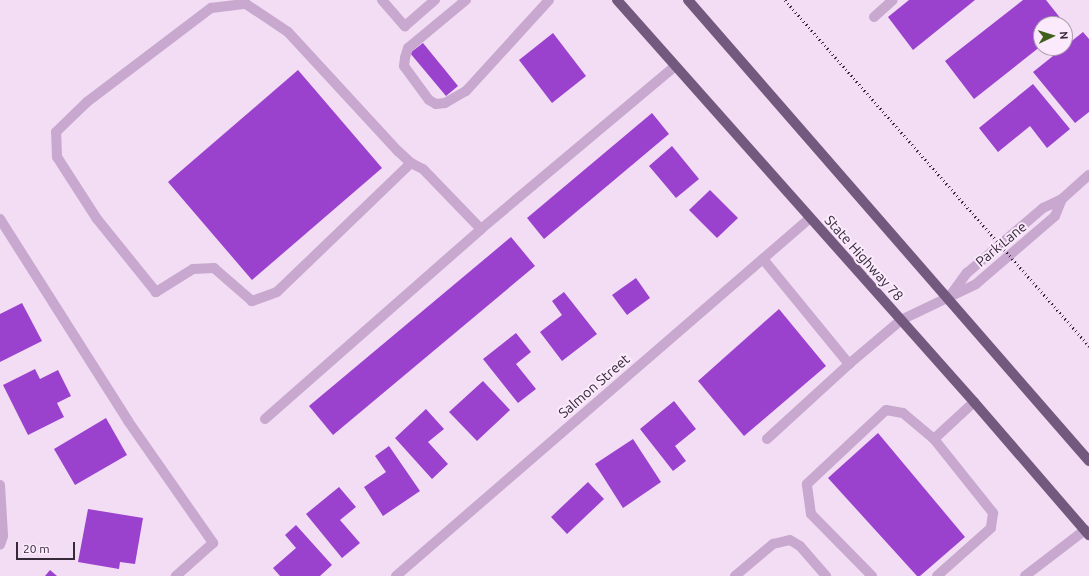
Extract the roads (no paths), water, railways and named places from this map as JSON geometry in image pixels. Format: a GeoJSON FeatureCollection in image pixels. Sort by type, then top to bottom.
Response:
{"type":"FeatureCollection","features":[{"type":"Feature","properties":{"kind":"main road","name":"State Highway 78"},"geometry":{"type":"LineString","coordinates":[[616,0],[974,402],[1087,533]]}},
{"type":"Feature","properties":{"kind":"main road"},"geometry":{"type":"LineString","coordinates":[[688,0],[1089,461]]}},
{"type":"Feature","properties":{"kind":"street"},"geometry":{"type":"LineString","coordinates":[[382,0],[405,26],[435,0]]}},
{"type":"Feature","properties":{"kind":"street"},"geometry":{"type":"LineString","coordinates":[[466,0],[408,48],[404,58],[404,66],[429,100],[436,104],[445,103],[466,91],[549,0]]}},
{"type":"Feature","properties":{"kind":"street"},"geometry":{"type":"LineString","coordinates":[[874,17],[893,0]]}},
{"type":"Feature","properties":{"kind":"street"},"geometry":{"type":"LineString","coordinates":[[411,163],[277,292],[252,301],[214,268],[193,269],[156,292],[97,219],[57,157],[56,132],[86,102],[211,8],[246,4],[288,32],[411,163],[424,169],[481,229]]}},
{"type":"Feature","properties":{"kind":"street"},"geometry":{"type":"LineString","coordinates":[[265,419],[481,229],[675,66]]}},
{"type":"Feature","properties":{"kind":"street","name":"Park Lane"},"geometry":{"type":"LineString","coordinates":[[948,299],[967,273],[1043,208],[1062,199],[1089,175]]}},
{"type":"Feature","properties":{"kind":"street","name":"Park Lane"},"geometry":{"type":"LineString","coordinates":[[767,439],[849,364],[901,320],[948,299],[976,284],[1055,216],[1062,199]]}},
{"type":"Feature","properties":{"kind":"street","name":"Salmon Street"},"geometry":{"type":"LineString","coordinates":[[396,576],[810,218]]}},
{"type":"Feature","properties":{"kind":"street"},"geometry":{"type":"LineString","coordinates":[[0,219],[128,421],[213,543],[176,576]]}},
{"type":"Feature","properties":{"kind":"street"},"geometry":{"type":"LineString","coordinates":[[763,259],[849,364]]}},
{"type":"Feature","properties":{"kind":"street"},"geometry":{"type":"LineString","coordinates":[[934,439],[974,402]]}},
{"type":"Feature","properties":{"kind":"street"},"geometry":{"type":"LineString","coordinates":[[872,576],[811,514],[807,484],[886,410],[903,413],[934,439],[993,513],[991,528],[937,576]]}},
{"type":"Feature","properties":{"kind":"street"},"geometry":{"type":"LineString","coordinates":[[0,485],[3,536],[0,545]]}},
{"type":"Feature","properties":{"kind":"street"},"geometry":{"type":"LineString","coordinates":[[1024,576],[1087,533]]}},
{"type":"Feature","properties":{"kind":"street"},"geometry":{"type":"LineString","coordinates":[[735,576],[773,544],[790,540],[800,546],[826,576]]}},
{"type":"Feature","properties":{"kind":"railway"},"geometry":{"type":"LineString","coordinates":[[785,0],[1089,346]]}}]}
